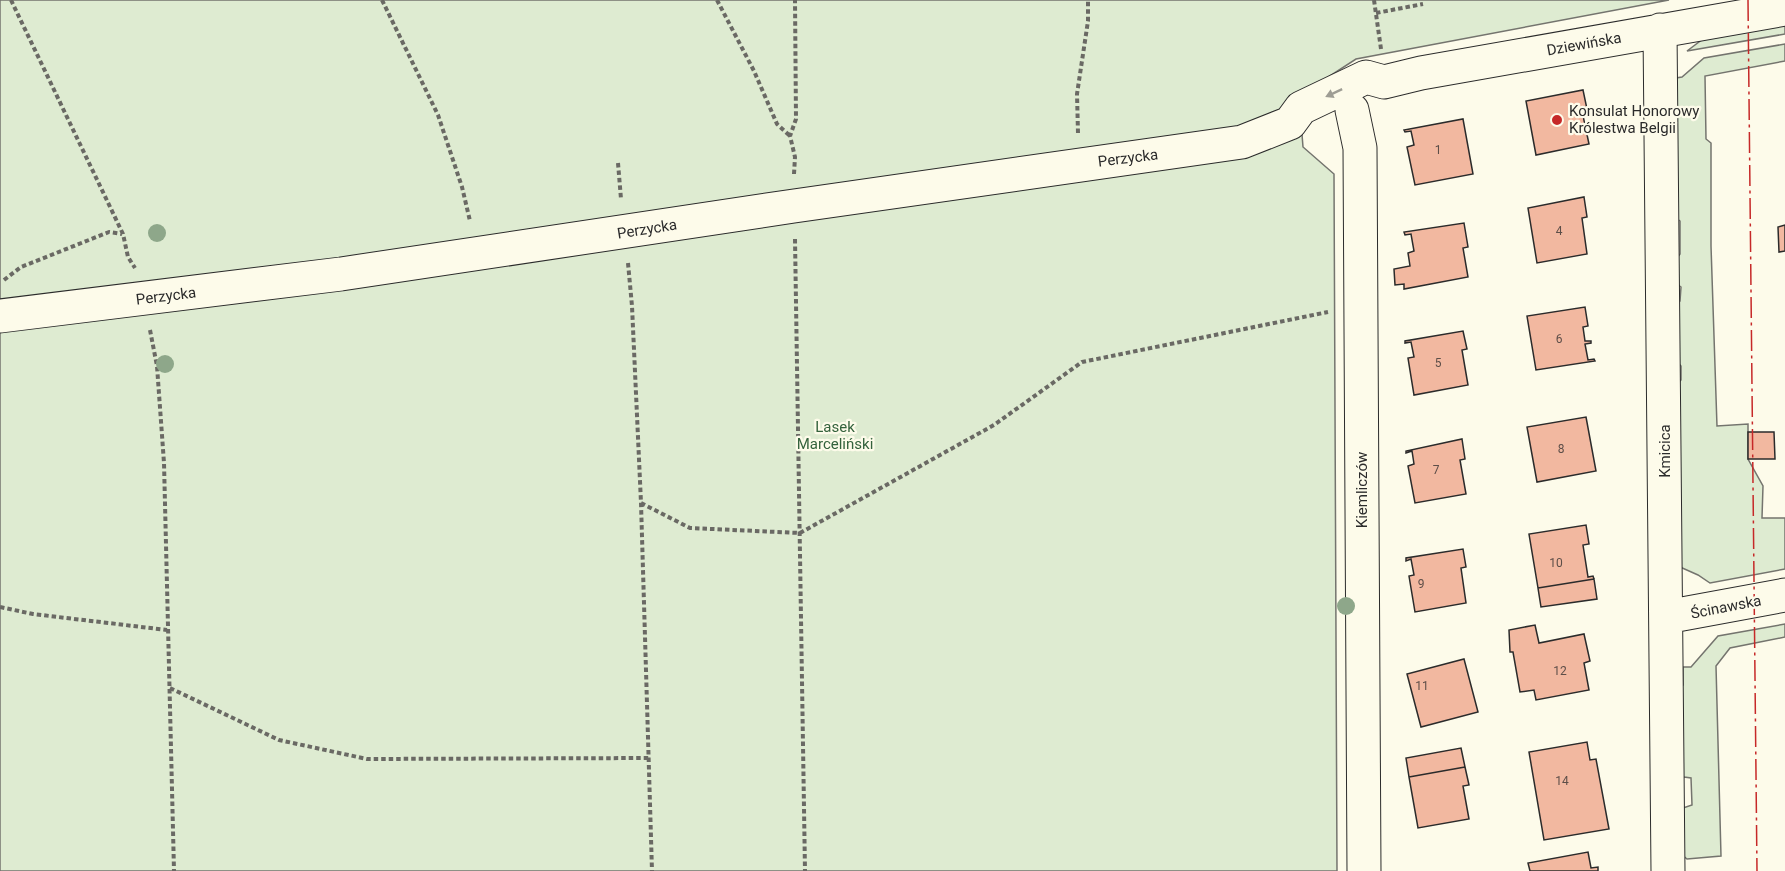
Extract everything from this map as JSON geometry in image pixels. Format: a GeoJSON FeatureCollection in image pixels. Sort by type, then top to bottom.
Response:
{"type":"FeatureCollection","features":[{"type":"Feature","properties":{"kind":"street","name":"Dziewińska"},"geometry":{"type":"LineString","coordinates":[[1290,123],[1301,108],[1383,67],[1421,73],[1785,9]]}},
{"type":"Feature","properties":{"kind":"street","name":"Kmicica"},"geometry":{"type":"LineString","coordinates":[[1660,30],[1668,871]]}},
{"type":"Feature","properties":{"kind":"street"},"geometry":{"type":"LineString","coordinates":[[1290,123],[1307,128],[1377,98],[1383,67]]}},
{"type":"Feature","properties":{"kind":"street","name":"Kiemliczów"},"geometry":{"type":"LineString","coordinates":[[1352,110],[1360,148],[1364,871]]}},
{"type":"Feature","properties":{"kind":"street","name":"Perzycka"},"geometry":{"type":"LineString","coordinates":[[0,316],[352,273],[806,204],[1149,156],[1242,142],[1290,123]]}},
{"type":"Feature","properties":{"kind":"street","name":"Ścinawska"},"geometry":{"type":"LineString","coordinates":[[1666,617],[1785,595]]}},
{"type":"Feature","properties":{"kind":"path"},"geometry":{"type":"LineString","coordinates":[[11,0],[123,234],[128,257],[138,274]]}},
{"type":"Feature","properties":{"kind":"path"},"geometry":{"type":"LineString","coordinates":[[382,0],[438,115],[462,187],[471,224]]}},
{"type":"Feature","properties":{"kind":"path"},"geometry":{"type":"LineString","coordinates":[[717,0],[754,71],[777,124],[790,136]]}},
{"type":"Feature","properties":{"kind":"path"},"geometry":{"type":"LineString","coordinates":[[794,184],[795,157],[790,136],[796,119],[795,0]]}},
{"type":"Feature","properties":{"kind":"path"},"geometry":{"type":"LineString","coordinates":[[1078,138],[1077,94],[1088,21],[1088,0]]}},
{"type":"Feature","properties":{"kind":"path"},"geometry":{"type":"LineString","coordinates":[[1374,0],[1383,67]]}},
{"type":"Feature","properties":{"kind":"path"},"geometry":{"type":"LineString","coordinates":[[1376,13],[1423,4]]}},
{"type":"Feature","properties":{"kind":"path"},"geometry":{"type":"LineString","coordinates":[[618,163],[622,208]]}},
{"type":"Feature","properties":{"kind":"path"},"geometry":{"type":"LineString","coordinates":[[4,280],[21,267],[109,232],[123,234]]}},
{"type":"Feature","properties":{"kind":"path"},"geometry":{"type":"LineString","coordinates":[[795,232],[805,871]]}},
{"type":"Feature","properties":{"kind":"path"},"geometry":{"type":"LineString","coordinates":[[628,259],[641,503],[652,871]]}},
{"type":"Feature","properties":{"kind":"path"},"geometry":{"type":"LineString","coordinates":[[641,503],[690,528],[800,533],[994,425],[1082,362],[1332,311]]}},
{"type":"Feature","properties":{"kind":"path"},"geometry":{"type":"LineString","coordinates":[[149,325],[157,366],[164,463],[174,871]]}},
{"type":"Feature","properties":{"kind":"path"},"geometry":{"type":"LineString","coordinates":[[0,607],[33,614],[167,630]]}},
{"type":"Feature","properties":{"kind":"path"},"geometry":{"type":"LineString","coordinates":[[169,688],[279,740],[367,759],[649,758]]}},
{"type":"Feature","properties":{"kind":"green space","name":"Lasek Marceliński"},"geometry":{"type":"Polygon","coordinates":[[[0,0],[1669,0],[1356,59],[1299,96],[1303,147],[1334,174],[1337,871],[0,871],[0,0]]]}},
{"type":"Feature","properties":{"kind":"green space"},"geometry":{"type":"Polygon","coordinates":[[[1785,25],[1785,34],[1687,51],[1703,39],[1785,25]]]}},
{"type":"Feature","properties":{"kind":"green space"},"geometry":{"type":"Polygon","coordinates":[[[1785,44],[1785,61],[1705,76],[1706,139],[1711,143],[1711,246],[1717,426],[1748,424],[1748,459],[1763,486],[1762,518],[1785,518],[1785,569],[1710,583],[1680,567],[1678,383],[1681,380],[1681,366],[1678,363],[1677,305],[1680,301],[1681,287],[1677,284],[1680,221],[1676,218],[1676,78],[1682,77],[1704,58],[1785,44]]]}},
{"type":"Feature","properties":{"kind":"green space"},"geometry":{"type":"Polygon","coordinates":[[[1785,624],[1785,637],[1730,648],[1716,666],[1721,856],[1687,859],[1681,854],[1680,809],[1692,805],[1691,778],[1680,774],[1683,763],[1683,744],[1680,741],[1679,690],[1683,685],[1683,667],[1691,667],[1718,636],[1785,624]]]}},
{"type":"Feature","properties":{"kind":"building"},"geometry":{"type":"Polygon","coordinates":[[[1583,90],[1587,109],[1582,111],[1589,144],[1536,155],[1526,101],[1583,90]]]}},
{"type":"Feature","properties":{"kind":"building"},"geometry":{"type":"Polygon","coordinates":[[[1463,119],[1473,174],[1415,185],[1407,147],[1414,145],[1411,131],[1405,132],[1404,130],[1463,119]]]}},
{"type":"Feature","properties":{"kind":"building"},"geometry":{"type":"Polygon","coordinates":[[[1584,197],[1587,217],[1582,218],[1587,254],[1537,263],[1528,208],[1584,197]]]}},
{"type":"Feature","properties":{"kind":"building"},"geometry":{"type":"Polygon","coordinates":[[[1464,223],[1468,247],[1463,248],[1468,277],[1404,289],[1404,284],[1395,285],[1394,269],[1410,266],[1408,253],[1414,251],[1411,234],[1405,235],[1404,232],[1464,223]]]}},
{"type":"Feature","properties":{"kind":"building"},"geometry":{"type":"Polygon","coordinates":[[[1785,225],[1785,251],[1779,252],[1778,227],[1785,225]]]}},
{"type":"Feature","properties":{"kind":"building"},"geometry":{"type":"Polygon","coordinates":[[[1585,307],[1588,326],[1583,327],[1585,341],[1591,341],[1591,343],[1585,344],[1588,360],[1594,359],[1595,361],[1536,370],[1527,316],[1585,307]]]}},
{"type":"Feature","properties":{"kind":"building"},"geometry":{"type":"Polygon","coordinates":[[[1463,331],[1467,349],[1462,350],[1468,385],[1414,395],[1408,358],[1414,357],[1411,342],[1405,343],[1405,341],[1463,331]]]}},
{"type":"Feature","properties":{"kind":"building"},"geometry":{"type":"Polygon","coordinates":[[[1586,417],[1596,471],[1537,482],[1527,427],[1586,417]]]}},
{"type":"Feature","properties":{"kind":"building"},"geometry":{"type":"Polygon","coordinates":[[[1748,432],[1774,432],[1775,459],[1748,459],[1748,432]]]}},
{"type":"Feature","properties":{"kind":"building"},"geometry":{"type":"Polygon","coordinates":[[[1462,439],[1465,459],[1460,460],[1466,494],[1415,503],[1408,466],[1414,464],[1412,451],[1406,453],[1406,451],[1462,439]]]}},
{"type":"Feature","properties":{"kind":"building"},"geometry":{"type":"Polygon","coordinates":[[[1586,525],[1589,544],[1583,545],[1588,577],[1593,576],[1594,579],[1538,588],[1529,534],[1586,525]]]}},
{"type":"Feature","properties":{"kind":"building"},"geometry":{"type":"Polygon","coordinates":[[[1463,549],[1466,567],[1461,568],[1466,603],[1415,612],[1409,576],[1414,575],[1411,559],[1406,561],[1406,558],[1463,549]]]}},
{"type":"Feature","properties":{"kind":"building"},"geometry":{"type":"Polygon","coordinates":[[[1594,579],[1597,599],[1541,607],[1538,588],[1594,579]]]}},
{"type":"Feature","properties":{"kind":"building"},"geometry":{"type":"Polygon","coordinates":[[[1535,625],[1539,643],[1584,634],[1590,661],[1584,663],[1589,690],[1536,700],[1534,690],[1520,692],[1513,652],[1510,652],[1509,630],[1535,625]]]}},
{"type":"Feature","properties":{"kind":"building"},"geometry":{"type":"Polygon","coordinates":[[[1464,659],[1478,712],[1421,727],[1407,674],[1464,659]]]}},
{"type":"Feature","properties":{"kind":"building"},"geometry":{"type":"Polygon","coordinates":[[[1587,742],[1590,760],[1596,759],[1609,829],[1544,840],[1529,752],[1587,742]]]}},
{"type":"Feature","properties":{"kind":"building"},"geometry":{"type":"Polygon","coordinates":[[[1461,748],[1465,767],[1409,777],[1406,758],[1461,748]]]}},
{"type":"Feature","properties":{"kind":"building"},"geometry":{"type":"Polygon","coordinates":[[[1465,767],[1469,785],[1463,786],[1469,819],[1418,828],[1409,777],[1465,767]]]}},
{"type":"Feature","properties":{"kind":"building"},"geometry":{"type":"Polygon","coordinates":[[[1588,852],[1591,868],[1598,867],[1598,871],[1530,871],[1528,863],[1588,852]]]}},
{"type":"Feature","properties":{"kind":"power"},"geometry":{"type":"LineString","coordinates":[[1748,0],[1757,871]]}},
{"type":"Feature","properties":{"kind":"place","name":"Konsulat Honorowy Królestwa Belgii"},"geometry":{"type":"Point","coordinates":[1557,120]}}]}
